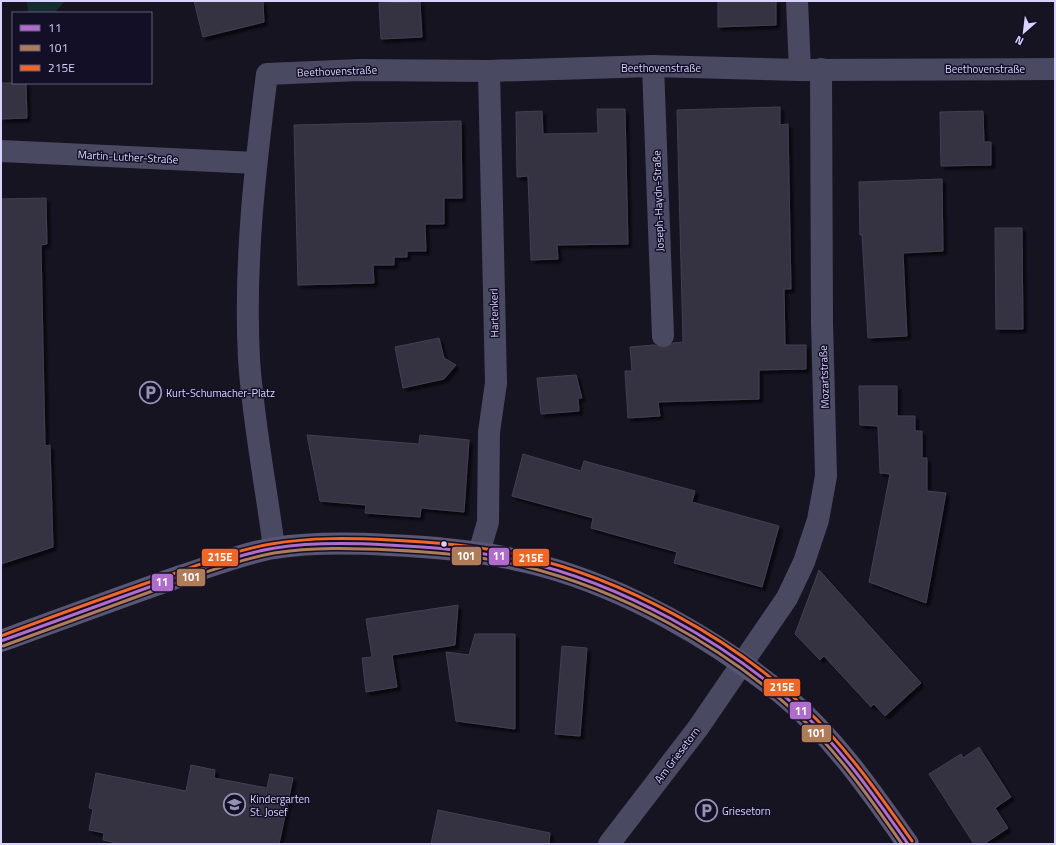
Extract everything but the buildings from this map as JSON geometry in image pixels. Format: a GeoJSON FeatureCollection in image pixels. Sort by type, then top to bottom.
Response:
{"type":"FeatureCollection","features":[{"type":"Feature","properties":{"kind":"main road"},"geometry":{"type":"LineString","coordinates":[[1,640],[96,605],[224,562],[274,548],[340,543],[421,546],[479,554],[541,566],[596,584],[631,599],[691,631],[742,664],[783,695],[832,743],[908,844]]}},
{"type":"Feature","properties":{"kind":"street"},"geometry":{"type":"LineString","coordinates":[[797,1],[800,70]]}},
{"type":"Feature","properties":{"kind":"street","name":"Beethovenstraße"},"geometry":{"type":"LineString","coordinates":[[256,163],[267,74],[360,70],[489,71],[653,66],[800,70],[1055,69]]}},
{"type":"Feature","properties":{"kind":"street","name":"Joseph-Haydn-Straße"},"geometry":{"type":"LineString","coordinates":[[653,66],[663,336]]}},
{"type":"Feature","properties":{"kind":"street","name":"Mozartstraße"},"geometry":{"type":"LineString","coordinates":[[742,664],[787,598],[804,562],[813,534],[826,476],[822,322],[821,70]]}},
{"type":"Feature","properties":{"kind":"street","name":"Hartenkerl"},"geometry":{"type":"LineString","coordinates":[[479,554],[488,522],[489,432],[496,383],[489,71]]}},
{"type":"Feature","properties":{"kind":"street","name":"Martin-Luther-Straße"},"geometry":{"type":"LineString","coordinates":[[1,151],[256,163]]}},
{"type":"Feature","properties":{"kind":"street"},"geometry":{"type":"LineString","coordinates":[[256,163],[253,188],[249,273],[249,358],[258,440],[274,548]]}},
{"type":"Feature","properties":{"kind":"street","name":"Am Griesetorn"},"geometry":{"type":"LineString","coordinates":[[609,844],[698,728],[742,664]]}},
{"type":"Feature","properties":{"kind":"green space"},"geometry":{"type":"Polygon","coordinates":[[[27,1],[65,1],[56,11],[58,12],[28,12],[27,1]]]}},
{"type":"Feature","properties":{"kind":"transit line","name":"215E"},"geometry":{"type":"LineString","coordinates":[[1,636],[84,605],[219,558],[271,544],[301,540],[390,540],[457,545],[524,556],[561,566],[637,596],[674,614],[710,635],[744,658],[776,682],[820,723],[848,755],[912,841]]}},
{"type":"Feature","properties":{"kind":"transit line","name":"11"},"geometry":{"type":"LineString","coordinates":[[1,641],[220,562],[275,548],[332,544],[405,546],[472,552],[522,561],[559,571],[596,584],[634,600],[707,639],[741,662],[801,711],[831,742],[858,775],[908,844]]}},
{"type":"Feature","properties":{"kind":"transit line","name":"101"},"geometry":{"type":"LineString","coordinates":[[3,646],[206,572],[247,559],[274,553],[332,548],[408,551],[474,557],[523,566],[560,576],[633,605],[703,643],[736,665],[767,688],[796,713],[825,743],[865,792],[902,844]]}},
{"type":"Feature","properties":{"kind":"place","name":"Kurt-Schumacher-Platz"},"geometry":{"type":"Point","coordinates":[151,393]}},
{"type":"Feature","properties":{"kind":"place","name":"Kindergarten St. Josef"},"geometry":{"type":"Point","coordinates":[235,805]}},
{"type":"Feature","properties":{"kind":"place","name":"Griesetorn"},"geometry":{"type":"Point","coordinates":[706,811]}}]}
